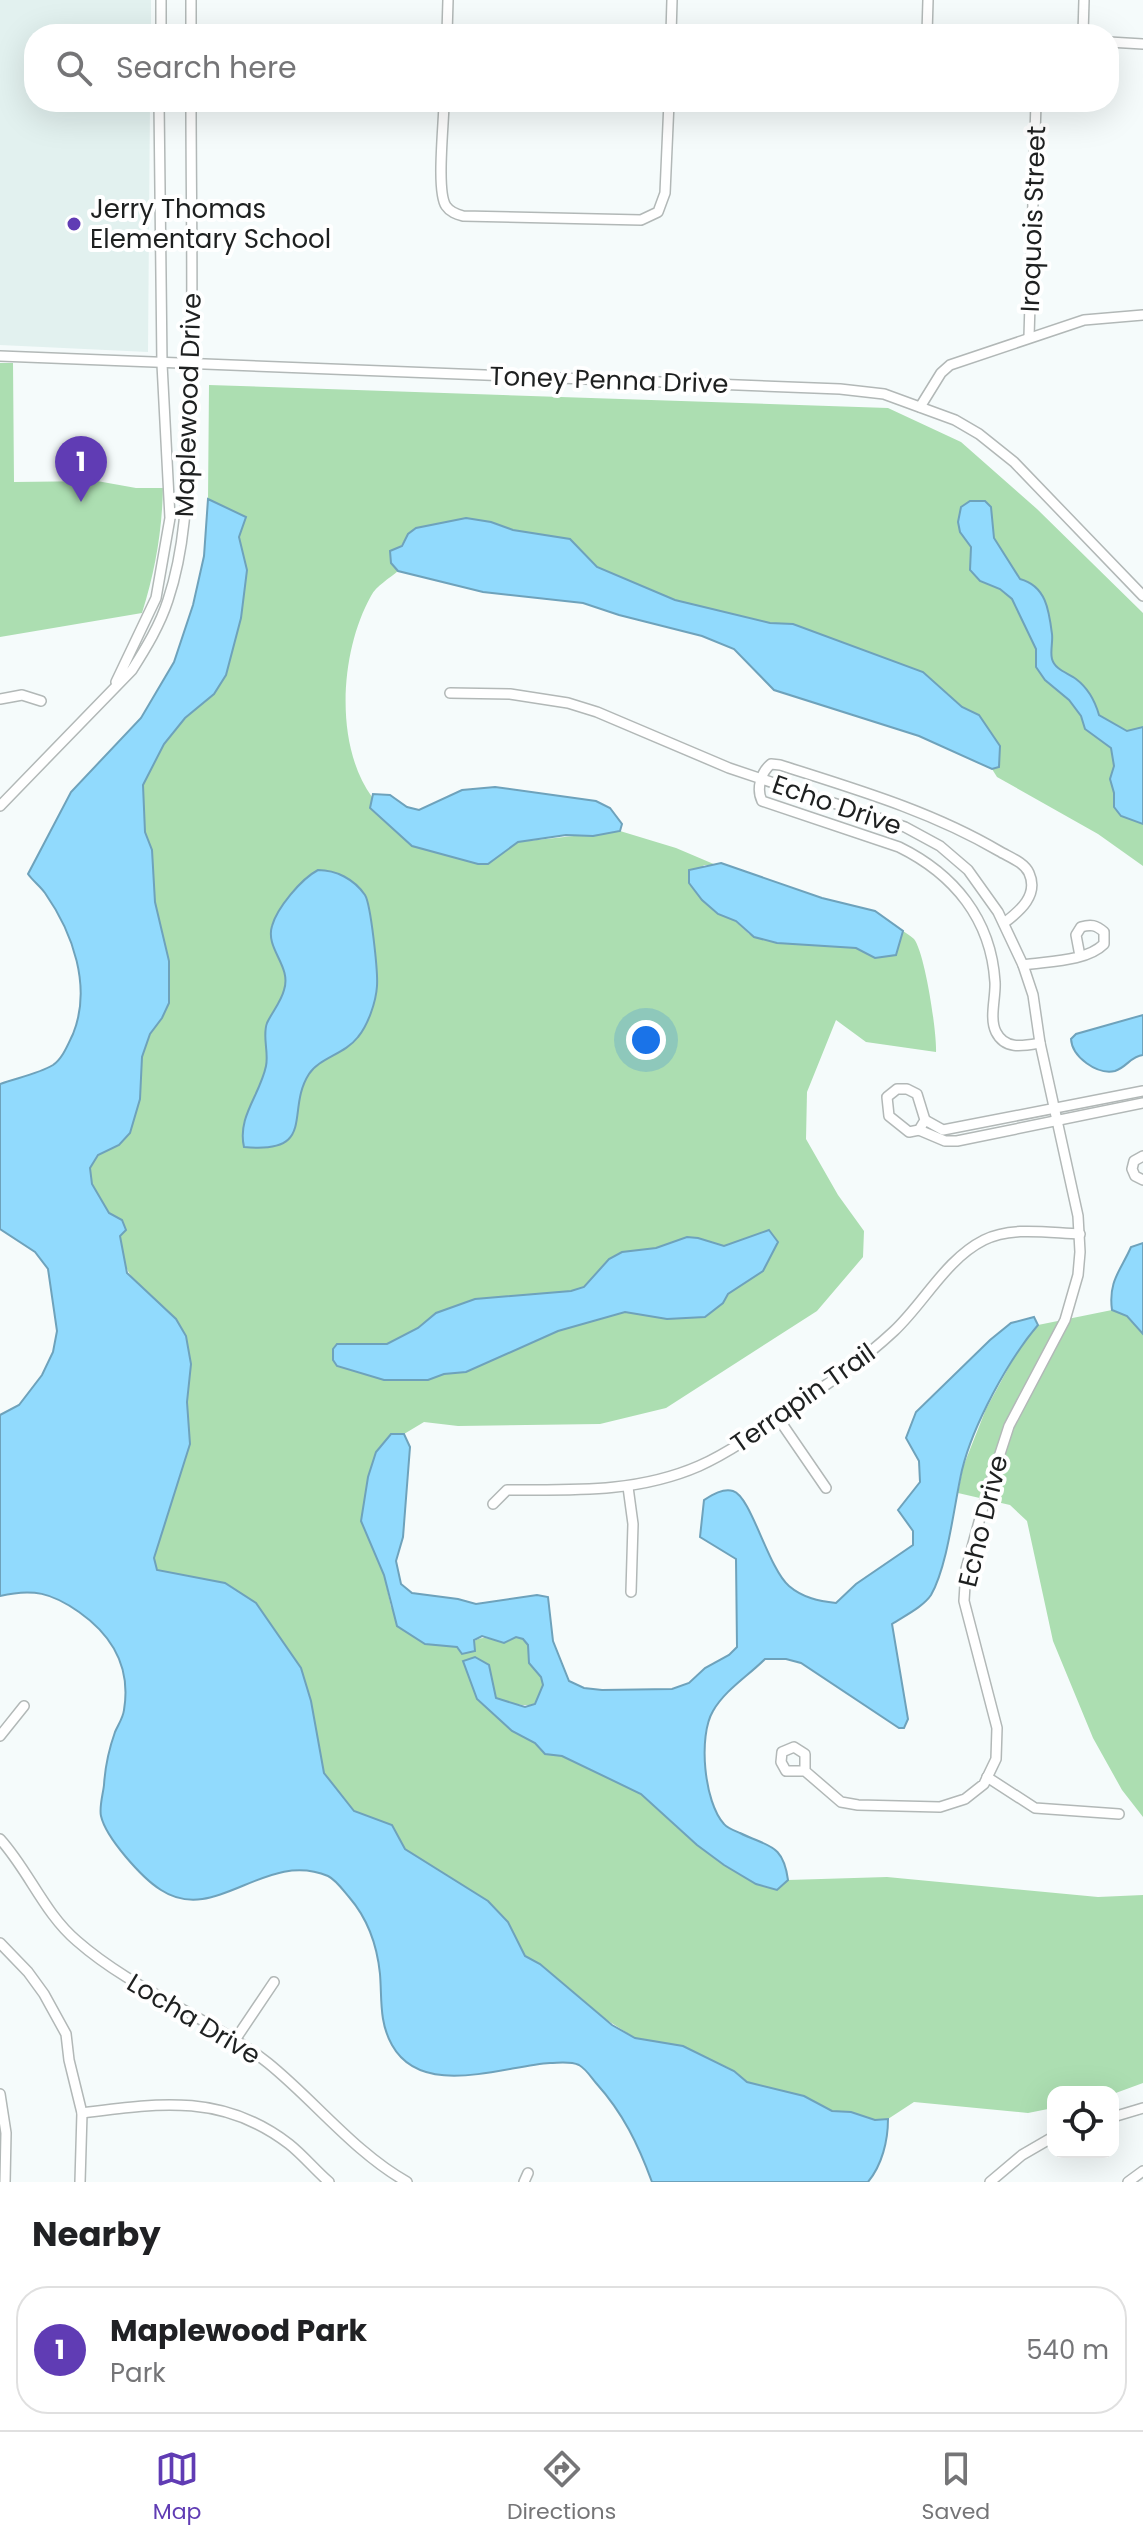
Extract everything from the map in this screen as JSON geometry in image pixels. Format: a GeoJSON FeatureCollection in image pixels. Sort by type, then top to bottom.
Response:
{"type":"FeatureCollection","features":[{"type":"Feature","properties":{"kind":"street"},"geometry":{"type":"LineString","coordinates":[[161,0],[161,24]]}},
{"type":"Feature","properties":{"kind":"street"},"geometry":{"type":"LineString","coordinates":[[191,0],[191,24]]}},
{"type":"Feature","properties":{"kind":"street"},"geometry":{"type":"LineString","coordinates":[[447,24],[448,0]]}},
{"type":"Feature","properties":{"kind":"street"},"geometry":{"type":"LineString","coordinates":[[671,24],[672,0]]}},
{"type":"Feature","properties":{"kind":"street"},"geometry":{"type":"LineString","coordinates":[[927,24],[928,0]]}},
{"type":"Feature","properties":{"kind":"street"},"geometry":{"type":"LineString","coordinates":[[1083,24],[1084,0]]}},
{"type":"Feature","properties":{"kind":"street"},"geometry":{"type":"LineString","coordinates":[[1119,43],[1143,44]]}},
{"type":"Feature","properties":{"kind":"street","name":"Maplewood Drive"},"geometry":{"type":"LineString","coordinates":[[112,688],[156,598],[170,518],[162,364],[159,112]]}},
{"type":"Feature","properties":{"kind":"street","name":"Maplewood Drive"},"geometry":{"type":"LineString","coordinates":[[0,806],[132,670],[147,647],[168,601],[186,512],[192,365],[191,112]]}},
{"type":"Feature","properties":{"kind":"street"},"geometry":{"type":"LineString","coordinates":[[444,112],[441,190],[447,209],[454,213],[463,216],[641,220],[658,212],[665,193],[669,112]]}},
{"type":"Feature","properties":{"kind":"street","name":"Iroquois Street"},"geometry":{"type":"LineString","coordinates":[[1029,337],[1036,112]]}},
{"type":"Feature","properties":{"kind":"street"},"geometry":{"type":"LineString","coordinates":[[920,407],[941,373],[950,365],[1084,320],[1143,314]]}},
{"type":"Feature","properties":{"kind":"street","name":"Toney Penna Drive"},"geometry":{"type":"LineString","coordinates":[[0,356],[840,389],[884,394],[955,420],[1000,450],[1143,596]]}},
{"type":"Feature","properties":{"kind":"street","name":"Echo Drive"},"geometry":{"type":"LineString","coordinates":[[450,693],[510,694],[568,703],[624,722],[693,754],[761,779],[887,820],[928,839],[968,870],[1004,923],[1033,995],[1080,1234],[1078,1275],[1073,1298],[1065,1320],[1009,1426],[966,1569],[964,1601],[997,1728],[996,1759],[987,1777]]}},
{"type":"Feature","properties":{"kind":"street"},"geometry":{"type":"LineString","coordinates":[[0,699],[22,695],[41,701]]}},
{"type":"Feature","properties":{"kind":"street"},"geometry":{"type":"LineString","coordinates":[[1004,923],[1028,902],[1030,876],[1024,866],[918,811],[780,765],[767,767],[759,792],[762,801],[899,847],[920,857],[945,876],[966,899],[986,936],[994,969],[993,1023],[998,1036],[1015,1046],[1040,1043]]}},
{"type":"Feature","properties":{"kind":"street"},"geometry":{"type":"LineString","coordinates":[[1023,965],[1080,956]]}},
{"type":"Feature","properties":{"kind":"street"},"geometry":{"type":"LineString","coordinates":[[1143,1091],[943,1130],[925,1120],[917,1094],[907,1089],[897,1089],[887,1097],[889,1116],[909,1132],[919,1130],[945,1141],[1059,1122],[1143,1103]]}},
{"type":"Feature","properties":{"kind":"street"},"geometry":{"type":"LineString","coordinates":[[919,1130],[925,1120]]}},
{"type":"Feature","properties":{"kind":"street"},"geometry":{"type":"LineString","coordinates":[[1143,1156],[1134,1161],[1132,1169],[1135,1176],[1143,1180]]}},
{"type":"Feature","properties":{"kind":"street","name":"Terrapin Trail"},"geometry":{"type":"LineString","coordinates":[[493,1504],[507,1490],[628,1487],[699,1466],[778,1418],[873,1350],[897,1329],[972,1247],[990,1237],[1018,1232],[1080,1234]]}},
{"type":"Feature","properties":{"kind":"street"},"geometry":{"type":"LineString","coordinates":[[778,1418],[826,1488]]}},
{"type":"Feature","properties":{"kind":"street"},"geometry":{"type":"LineString","coordinates":[[628,1487],[633,1524],[631,1592]]}},
{"type":"Feature","properties":{"kind":"street"},"geometry":{"type":"LineString","coordinates":[[0,1736],[24,1706]]}},
{"type":"Feature","properties":{"kind":"street"},"geometry":{"type":"LineString","coordinates":[[805,1771],[841,1802],[858,1805],[940,1807],[965,1799],[984,1784],[987,1777],[1035,1808],[1119,1814]]}},
{"type":"Feature","properties":{"kind":"street","name":"Locha Drive"},"geometry":{"type":"LineString","coordinates":[[0,1839],[48,1909],[78,1942],[124,1976],[235,2040],[288,2080],[363,2151],[407,2182]]}},
{"type":"Feature","properties":{"kind":"street"},"geometry":{"type":"LineString","coordinates":[[0,1943],[28,1972],[66,2034],[82,2113],[80,2182]]}},
{"type":"Feature","properties":{"kind":"street"},"geometry":{"type":"LineString","coordinates":[[235,2040],[274,1982]]}},
{"type":"Feature","properties":{"kind":"street"},"geometry":{"type":"LineString","coordinates":[[0,2094],[6,2133],[5,2182]]}},
{"type":"Feature","properties":{"kind":"street"},"geometry":{"type":"LineString","coordinates":[[82,2113],[174,2103],[227,2111],[269,2130],[300,2153],[329,2182]]}},
{"type":"Feature","properties":{"kind":"street"},"geometry":{"type":"LineString","coordinates":[[1119,2115],[1143,2108]]}},
{"type":"Feature","properties":{"kind":"street"},"geometry":{"type":"LineString","coordinates":[[990,2182],[1022,2155],[1047,2140]]}},
{"type":"Feature","properties":{"kind":"street"},"geometry":{"type":"LineString","coordinates":[[1128,2182],[1143,2171]]}},
{"type":"Feature","properties":{"kind":"shaded area","name":"Jerry Thomas Elementary School"},"geometry":{"type":"Polygon","coordinates":[[[0,0],[151,0],[151,24],[24,24],[24,112],[150,112],[148,352],[0,345],[0,0]]]}},
{"type":"Feature","properties":{"kind":"green space"},"geometry":{"type":"Polygon","coordinates":[[[0,363],[13,363],[14,482],[97,481],[136,488],[163,488],[157,552],[142,613],[0,637],[0,363]]]}},
{"type":"Feature","properties":{"kind":"green space"},"geometry":{"type":"Polygon","coordinates":[[[209,385],[888,408],[961,442],[1037,509],[1143,613],[1143,866],[1098,834],[997,777],[992,769],[996,769],[989,730],[979,715],[962,707],[923,672],[793,624],[770,623],[675,600],[597,567],[569,539],[513,530],[491,522],[466,518],[408,534],[391,563],[398,571],[373,592],[361,618],[353,643],[346,698],[351,751],[372,797],[370,808],[412,846],[478,864],[492,861],[518,842],[620,831],[676,848],[716,865],[704,865],[689,883],[718,914],[735,921],[749,934],[777,943],[856,948],[875,957],[896,955],[903,931],[914,939],[922,960],[936,1042],[936,1052],[866,1042],[836,1020],[807,1092],[806,1139],[838,1195],[864,1231],[863,1257],[817,1311],[666,1408],[600,1424],[458,1426],[424,1422],[404,1434],[391,1434],[376,1452],[368,1477],[361,1521],[384,1575],[391,1607],[425,1644],[457,1647],[462,1654],[480,1638],[504,1643],[516,1637],[523,1639],[528,1645],[529,1663],[541,1677],[543,1685],[535,1704],[477,1699],[512,1731],[535,1743],[545,1754],[562,1756],[641,1794],[697,1845],[756,1884],[777,1890],[788,1880],[887,1877],[1098,1897],[1143,1895],[1143,2083],[1119,2092],[1119,2086],[1047,2086],[1047,2109],[1028,2113],[914,2102],[888,2119],[875,2120],[851,2112],[832,2111],[804,2096],[747,2082],[734,2071],[683,2046],[635,2038],[596,2013],[540,1964],[525,1956],[508,1922],[488,1901],[405,1849],[392,1825],[354,1811],[324,1773],[311,1701],[301,1668],[256,1603],[225,1583],[157,1570],[154,1559],[190,1444],[187,1402],[191,1364],[127,1269],[121,1246],[122,1220],[109,1213],[92,1184],[90,1168],[98,1155],[119,1145],[136,1111],[140,1099],[142,1057],[150,1034],[162,1018],[169,961],[155,902],[152,851],[145,832],[143,785],[164,744],[185,718],[214,694],[245,563],[239,537],[246,517],[208,499],[209,385]]]}},
{"type":"Feature","properties":{"kind":"green space"},"geometry":{"type":"Polygon","coordinates":[[[1112,1310],[1127,1316],[1143,1334],[1143,1817],[1122,1790],[1093,1738],[1053,1641],[1027,1521],[1010,1505],[958,1493],[963,1467],[986,1409],[1022,1343],[1038,1325],[1112,1310]]]}},
{"type":"Feature","properties":{"kind":"water"},"geometry":{"type":"Polygon","coordinates":[[[208,499],[246,517],[239,537],[247,570],[241,618],[226,675],[214,694],[185,718],[164,744],[143,785],[145,832],[152,850],[155,902],[169,961],[169,1003],[150,1034],[142,1057],[140,1099],[130,1133],[119,1145],[98,1155],[90,1168],[92,1184],[109,1213],[122,1220],[126,1230],[120,1236],[127,1273],[176,1319],[186,1336],[191,1364],[187,1402],[190,1444],[154,1558],[157,1570],[225,1583],[256,1603],[301,1668],[311,1701],[324,1773],[354,1811],[392,1825],[405,1849],[488,1901],[508,1922],[525,1956],[540,1964],[612,2025],[635,2038],[683,2046],[734,2071],[747,2082],[804,2096],[832,2111],[851,2112],[875,2120],[888,2119],[883,2152],[868,2182],[652,2182],[622,2117],[579,2065],[550,2063],[487,2073],[443,2075],[423,2071],[405,2061],[392,2045],[385,2028],[379,1963],[370,1932],[356,1905],[331,1878],[305,1870],[283,1872],[221,1894],[201,1899],[181,1899],[153,1884],[126,1857],[104,1825],[101,1812],[109,1752],[124,1710],[125,1680],[117,1654],[91,1621],[60,1600],[22,1592],[0,1596],[0,1415],[19,1405],[42,1375],[53,1352],[57,1331],[48,1269],[35,1252],[0,1229],[0,1084],[41,1071],[57,1062],[73,1034],[81,998],[77,961],[64,925],[45,893],[28,874],[71,792],[141,718],[174,662],[193,605],[204,556],[208,499]]]}},
{"type":"Feature","properties":{"kind":"water"},"geometry":{"type":"Polygon","coordinates":[[[970,501],[985,501],[991,507],[994,538],[1020,579],[1036,587],[1045,600],[1052,634],[1051,656],[1056,666],[1084,686],[1099,715],[1127,731],[1143,727],[1143,824],[1121,816],[1114,807],[1110,779],[1114,766],[1111,748],[1085,729],[1081,716],[1069,700],[1045,680],[1036,667],[1036,649],[1012,599],[1000,589],[980,581],[970,570],[971,547],[960,532],[958,522],[961,507],[970,501]]]}},
{"type":"Feature","properties":{"kind":"water"},"geometry":{"type":"Polygon","coordinates":[[[466,518],[513,530],[570,539],[597,567],[675,600],[770,623],[793,624],[923,672],[962,707],[979,715],[1000,746],[999,767],[992,769],[919,736],[774,690],[734,649],[702,636],[583,603],[483,592],[398,571],[391,563],[390,551],[402,546],[408,534],[416,528],[466,518]]]}},
{"type":"Feature","properties":{"kind":"water"},"geometry":{"type":"Polygon","coordinates":[[[495,787],[596,801],[610,808],[622,824],[620,831],[518,842],[488,864],[478,864],[412,846],[370,808],[373,794],[390,795],[407,807],[419,810],[462,790],[495,787]]]}},
{"type":"Feature","properties":{"kind":"water"},"geometry":{"type":"Polygon","coordinates":[[[721,863],[822,898],[875,911],[903,931],[896,955],[875,958],[856,948],[777,943],[754,937],[736,921],[718,914],[689,883],[689,870],[721,863]]]}},
{"type":"Feature","properties":{"kind":"water"},"geometry":{"type":"Polygon","coordinates":[[[318,870],[344,876],[365,895],[372,924],[376,967],[377,986],[373,1006],[365,1026],[353,1043],[319,1064],[309,1074],[302,1088],[291,1137],[282,1144],[244,1147],[246,1116],[266,1066],[266,1028],[283,994],[285,981],[285,973],[272,942],[272,926],[290,895],[318,870]]]}},
{"type":"Feature","properties":{"kind":"water"},"geometry":{"type":"Polygon","coordinates":[[[1143,1015],[1143,1055],[1115,1071],[1093,1067],[1072,1046],[1071,1039],[1076,1034],[1143,1015]]]}},
{"type":"Feature","properties":{"kind":"water"},"geometry":{"type":"Polygon","coordinates":[[[769,1230],[778,1242],[763,1271],[728,1294],[723,1303],[705,1317],[667,1319],[625,1312],[558,1331],[466,1372],[444,1374],[428,1380],[384,1380],[337,1366],[333,1360],[333,1349],[337,1344],[387,1344],[418,1328],[436,1313],[475,1299],[571,1291],[584,1287],[609,1259],[622,1252],[656,1248],[687,1237],[724,1246],[769,1230]]]}},
{"type":"Feature","properties":{"kind":"water"},"geometry":{"type":"Polygon","coordinates":[[[1143,1243],[1143,1334],[1127,1316],[1112,1310],[1111,1300],[1116,1276],[1131,1247],[1143,1243]]]}},
{"type":"Feature","properties":{"kind":"water"},"geometry":{"type":"Polygon","coordinates":[[[1034,1317],[1038,1325],[1015,1356],[974,1433],[962,1470],[946,1551],[931,1595],[892,1624],[908,1719],[904,1728],[899,1728],[801,1663],[786,1659],[765,1659],[718,1703],[708,1722],[705,1769],[717,1814],[727,1827],[766,1844],[778,1853],[788,1880],[777,1890],[756,1884],[724,1865],[641,1794],[562,1756],[545,1754],[535,1743],[512,1731],[477,1699],[463,1661],[475,1657],[489,1665],[496,1698],[525,1707],[535,1704],[543,1685],[541,1677],[529,1663],[528,1645],[523,1639],[516,1637],[504,1643],[482,1636],[474,1640],[475,1651],[462,1654],[457,1647],[425,1644],[397,1626],[384,1575],[361,1521],[368,1477],[376,1452],[391,1434],[404,1434],[410,1447],[403,1537],[396,1561],[401,1584],[412,1593],[476,1604],[537,1595],[548,1597],[553,1641],[569,1681],[584,1688],[672,1689],[689,1683],[737,1647],[736,1559],[700,1537],[704,1500],[725,1490],[740,1496],[781,1577],[789,1586],[811,1598],[836,1603],[856,1584],[913,1545],[913,1531],[898,1510],[920,1482],[919,1461],[906,1438],[916,1412],[1011,1323],[1034,1317]]]}},
{"type":"Feature","properties":{"kind":"place","name":"Jerry Thomas Elementary School"},"geometry":{"type":"Point","coordinates":[74,224]}},
{"type":"Feature","properties":{"kind":"place","name":"Maplewood Park"},"geometry":{"type":"Point","coordinates":[81,502]}}]}
